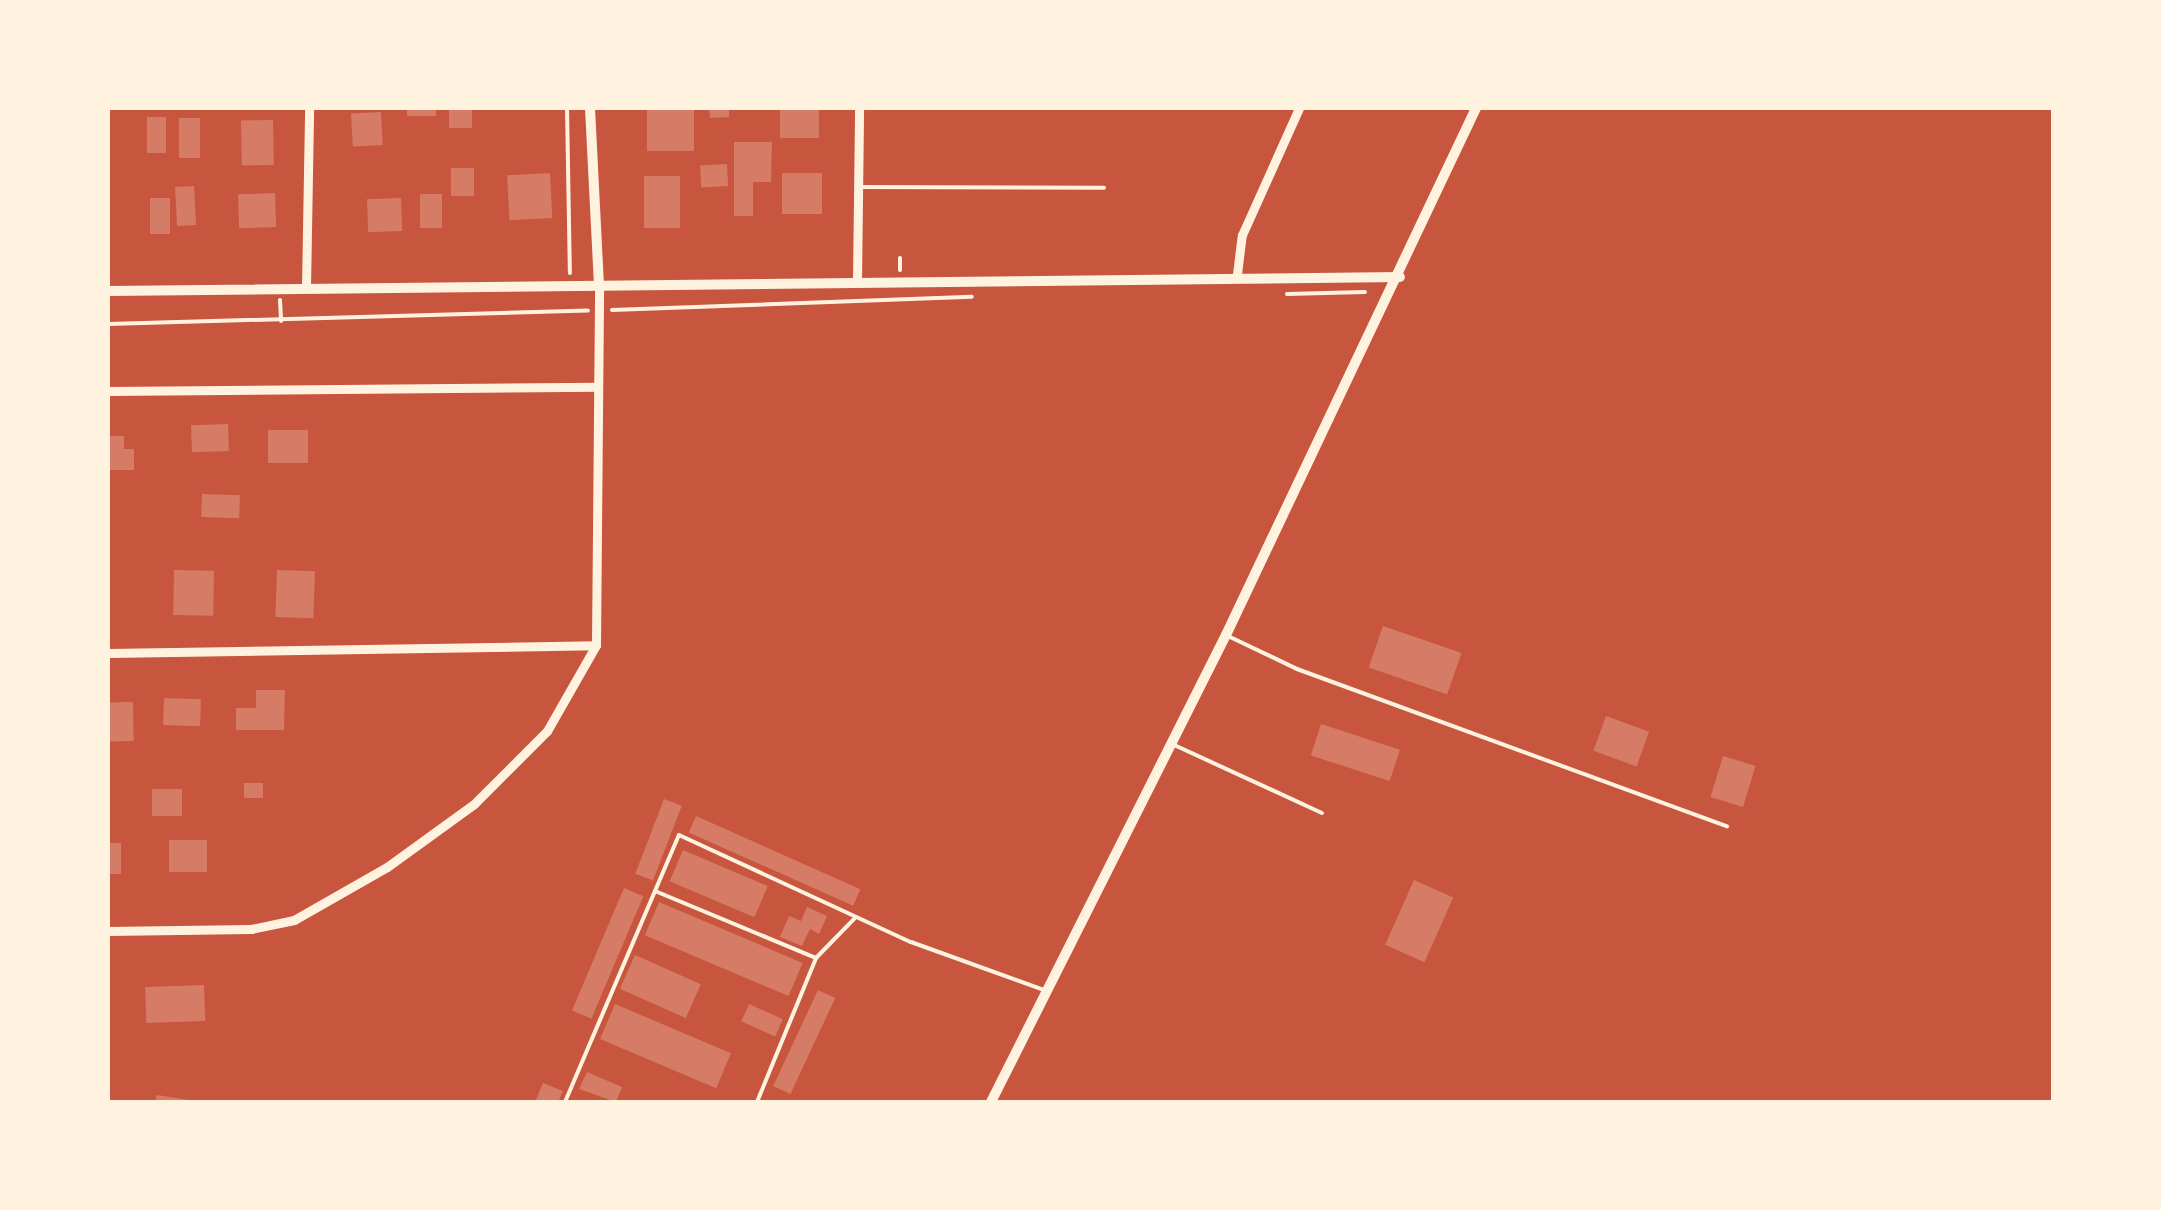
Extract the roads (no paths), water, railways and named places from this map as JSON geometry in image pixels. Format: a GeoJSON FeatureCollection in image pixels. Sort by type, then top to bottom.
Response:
{"type":"FeatureCollection","features":[{"type":"Feature","properties":{"kind":"street"},"geometry":{"type":"LineString","coordinates":[[306,288],[309,108]]}},
{"type":"Feature","properties":{"kind":"street"},"geometry":{"type":"LineString","coordinates":[[108,931],[251,928],[294,920],[387,867],[474,804],[547,732],[596,645],[599,285],[590,108]]}},
{"type":"Feature","properties":{"kind":"street"},"geometry":{"type":"LineString","coordinates":[[857,281],[859,108]]}},
{"type":"Feature","properties":{"kind":"street"},"geometry":{"type":"LineString","coordinates":[[1237,274],[1242,235],[1298,108]]}},
{"type":"Feature","properties":{"kind":"street"},"geometry":{"type":"LineString","coordinates":[[991,1102],[1044,990],[1226,635],[1400,277],[1476,108]]}},
{"type":"Feature","properties":{"kind":"street"},"geometry":{"type":"LineString","coordinates":[[108,290],[1237,274],[1372,273],[1400,277]]}},
{"type":"Feature","properties":{"kind":"street"},"geometry":{"type":"LineString","coordinates":[[108,391],[598,388]]}},
{"type":"Feature","properties":{"kind":"street"},"geometry":{"type":"LineString","coordinates":[[108,653],[596,645]]}},
{"type":"Feature","properties":{"kind":"lane"},"geometry":{"type":"LineString","coordinates":[[858,186],[1104,188]]}},
{"type":"Feature","properties":{"kind":"lane"},"geometry":{"type":"LineString","coordinates":[[1226,635],[1406,710],[1727,826]]}},
{"type":"Feature","properties":{"kind":"lane"},"geometry":{"type":"LineString","coordinates":[[1172,744],[1322,813]]}},
{"type":"Feature","properties":{"kind":"lane"},"geometry":{"type":"LineString","coordinates":[[565,1102],[679,835],[855,918],[1044,990]]}},
{"type":"Feature","properties":{"kind":"lane"},"geometry":{"type":"LineString","coordinates":[[655,891],[816,958]]}},
{"type":"Feature","properties":{"kind":"lane"},"geometry":{"type":"LineString","coordinates":[[757,1102],[816,958],[855,918]]}}]}
